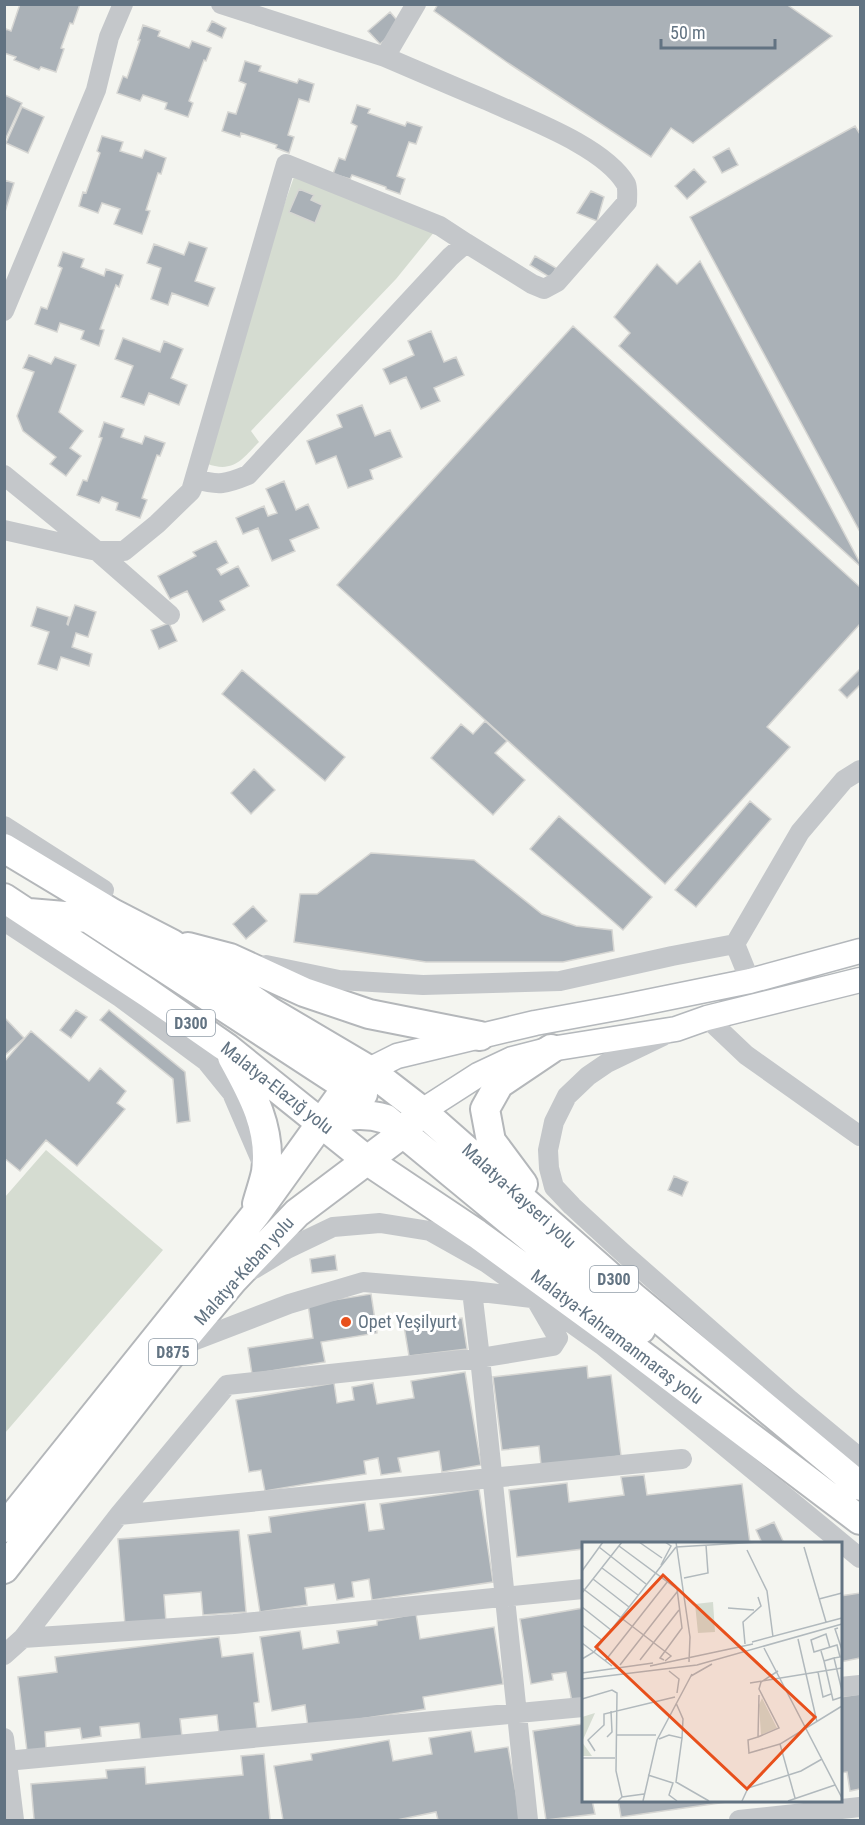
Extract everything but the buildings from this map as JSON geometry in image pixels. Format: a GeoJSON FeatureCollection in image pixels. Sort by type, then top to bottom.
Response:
{"type":"FeatureCollection","features":[{"type":"Feature","properties":{"kind":"highway","name":"D300"},"geometry":{"type":"LineString","coordinates":[[4,848],[112,913],[172,944],[269,1011],[349,1073]]}},
{"type":"Feature","properties":{"kind":"highway"},"geometry":{"type":"LineString","coordinates":[[104,891],[172,944],[230,957],[304,992],[369,1014],[480,1036]]}},
{"type":"Feature","properties":{"kind":"highway"},"geometry":{"type":"LineString","coordinates":[[12,911],[88,918],[349,1073]]}},
{"type":"Feature","properties":{"kind":"highway","name":"Malatya-Elazığ yolu"},"geometry":{"type":"LineString","coordinates":[[12,911],[226,1048],[378,1168]]}},
{"type":"Feature","properties":{"kind":"highway"},"geometry":{"type":"LineString","coordinates":[[226,1048],[250,1090],[262,1118],[266,1143],[266,1171],[255,1215]]}},
{"type":"Feature","properties":{"kind":"highway"},"geometry":{"type":"LineString","coordinates":[[551,1048],[499,1084],[485,1109],[491,1141],[556,1229]]}},
{"type":"Feature","properties":{"kind":"highway","name":"Malatya-Kayseri yolu"},"geometry":{"type":"LineString","coordinates":[[349,1073],[422,1111],[633,1297],[861,1486]]}},
{"type":"Feature","properties":{"kind":"highway","name":"Malatya-Keban yolu"},"geometry":{"type":"LineString","coordinates":[[4,1528],[255,1215],[321,1122],[349,1073]]}},
{"type":"Feature","properties":{"kind":"highway","name":"Malatya-Keban yolu"},"geometry":{"type":"LineString","coordinates":[[4,1569],[177,1347],[233,1281],[297,1213],[378,1168],[408,1136],[422,1111]]}},
{"type":"Feature","properties":{"kind":"highway"},"geometry":{"type":"LineString","coordinates":[[321,1122],[353,1114],[371,1114],[386,1119],[714,1389],[763,1405]]}},
{"type":"Feature","properties":{"kind":"highway","name":"Malatya-Kahramanmaraş yolu"},"geometry":{"type":"LineString","coordinates":[[378,1168],[477,1234],[609,1330],[861,1520]]}},
{"type":"Feature","properties":{"kind":"highway"},"geometry":{"type":"LineString","coordinates":[[439,1209],[487,1263]]}},
{"type":"Feature","properties":{"kind":"main road"},"geometry":{"type":"LineString","coordinates":[[349,1073],[397,1056],[480,1036],[750,981],[861,951]]}},
{"type":"Feature","properties":{"kind":"main road"},"geometry":{"type":"LineString","coordinates":[[422,1111],[478,1075],[512,1059],[551,1048],[676,1029],[707,1018],[861,980]]}},
{"type":"Feature","properties":{"kind":"street"},"geometry":{"type":"LineString","coordinates":[[4,311],[96,90],[109,37],[123,4]]}},
{"type":"Feature","properties":{"kind":"street"},"geometry":{"type":"LineString","coordinates":[[191,491],[286,164],[440,226],[532,284],[544,289],[557,282],[627,202],[627,187],[607,164],[554,130],[385,57],[221,4]]}},
{"type":"Feature","properties":{"kind":"street"},"geometry":{"type":"LineString","coordinates":[[385,57],[416,4]]}},
{"type":"Feature","properties":{"kind":"street"},"geometry":{"type":"LineString","coordinates":[[4,530],[98,551],[124,551],[157,524],[191,491],[196,480],[214,485],[232,482],[248,475],[450,256],[466,243]]}},
{"type":"Feature","properties":{"kind":"street"},"geometry":{"type":"LineString","coordinates":[[4,475],[98,551],[170,615]]}},
{"type":"Feature","properties":{"kind":"street"},"geometry":{"type":"LineString","coordinates":[[230,957],[339,980],[423,985],[560,981],[735,944],[800,832],[844,780],[861,771]]}},
{"type":"Feature","properties":{"kind":"street"},"geometry":{"type":"LineString","coordinates":[[4,826],[104,891]]}},
{"type":"Feature","properties":{"kind":"street"},"geometry":{"type":"LineString","coordinates":[[12,911],[121,998],[206,1061],[232,1093],[266,1171]]}},
{"type":"Feature","properties":{"kind":"street"},"geometry":{"type":"LineString","coordinates":[[735,944],[750,981]]}},
{"type":"Feature","properties":{"kind":"street"},"geometry":{"type":"LineString","coordinates":[[707,1018],[746,1055],[861,1136]]}},
{"type":"Feature","properties":{"kind":"street"},"geometry":{"type":"LineString","coordinates":[[676,1029],[606,1063],[567,1096],[554,1122],[548,1150],[549,1168],[554,1187],[622,1252],[790,1400],[861,1458]]}},
{"type":"Feature","properties":{"kind":"street"},"geometry":{"type":"LineString","coordinates":[[233,1281],[287,1249],[333,1227],[380,1223],[430,1231],[487,1263],[602,1345],[861,1558]]}},
{"type":"Feature","properties":{"kind":"street"},"geometry":{"type":"LineString","coordinates":[[177,1347],[290,1304],[363,1282],[535,1298]]}},
{"type":"Feature","properties":{"kind":"street"},"geometry":{"type":"LineString","coordinates":[[472,1292],[528,1821]]}},
{"type":"Feature","properties":{"kind":"street"},"geometry":{"type":"LineString","coordinates":[[4,1655],[23,1638],[119,1515],[227,1385],[480,1358],[553,1346],[558,1338],[535,1298]]}},
{"type":"Feature","properties":{"kind":"street"},"geometry":{"type":"LineString","coordinates":[[119,1515],[682,1459]]}},
{"type":"Feature","properties":{"kind":"street"},"geometry":{"type":"LineString","coordinates":[[23,1638],[234,1624],[582,1590]]}},
{"type":"Feature","properties":{"kind":"street"},"geometry":{"type":"LineString","coordinates":[[841,1687],[861,1685]]}},
{"type":"Feature","properties":{"kind":"street"},"geometry":{"type":"LineString","coordinates":[[6,1761],[582,1707]]}},
{"type":"Feature","properties":{"kind":"street"},"geometry":{"type":"LineString","coordinates":[[4,1738],[14,1821]]}},
{"type":"Feature","properties":{"kind":"street"},"geometry":{"type":"LineString","coordinates":[[739,1821],[861,1807]]}},
{"type":"Feature","properties":{"kind":"shaded area"},"geometry":{"type":"Polygon","coordinates":[[[295,174],[435,231],[396,279],[251,431],[259,442],[250,452],[235,464],[222,467],[212,465],[204,462],[197,452],[295,174]]]}},
{"type":"Feature","properties":{"kind":"shaded area"},"geometry":{"type":"Polygon","coordinates":[[[46,1150],[163,1250],[5,1433],[5,1197],[46,1150]]]}},
{"type":"Feature","properties":{"kind":"place","name":"Opet Yeşilyurt"},"geometry":{"type":"Point","coordinates":[346,1322]}}]}
